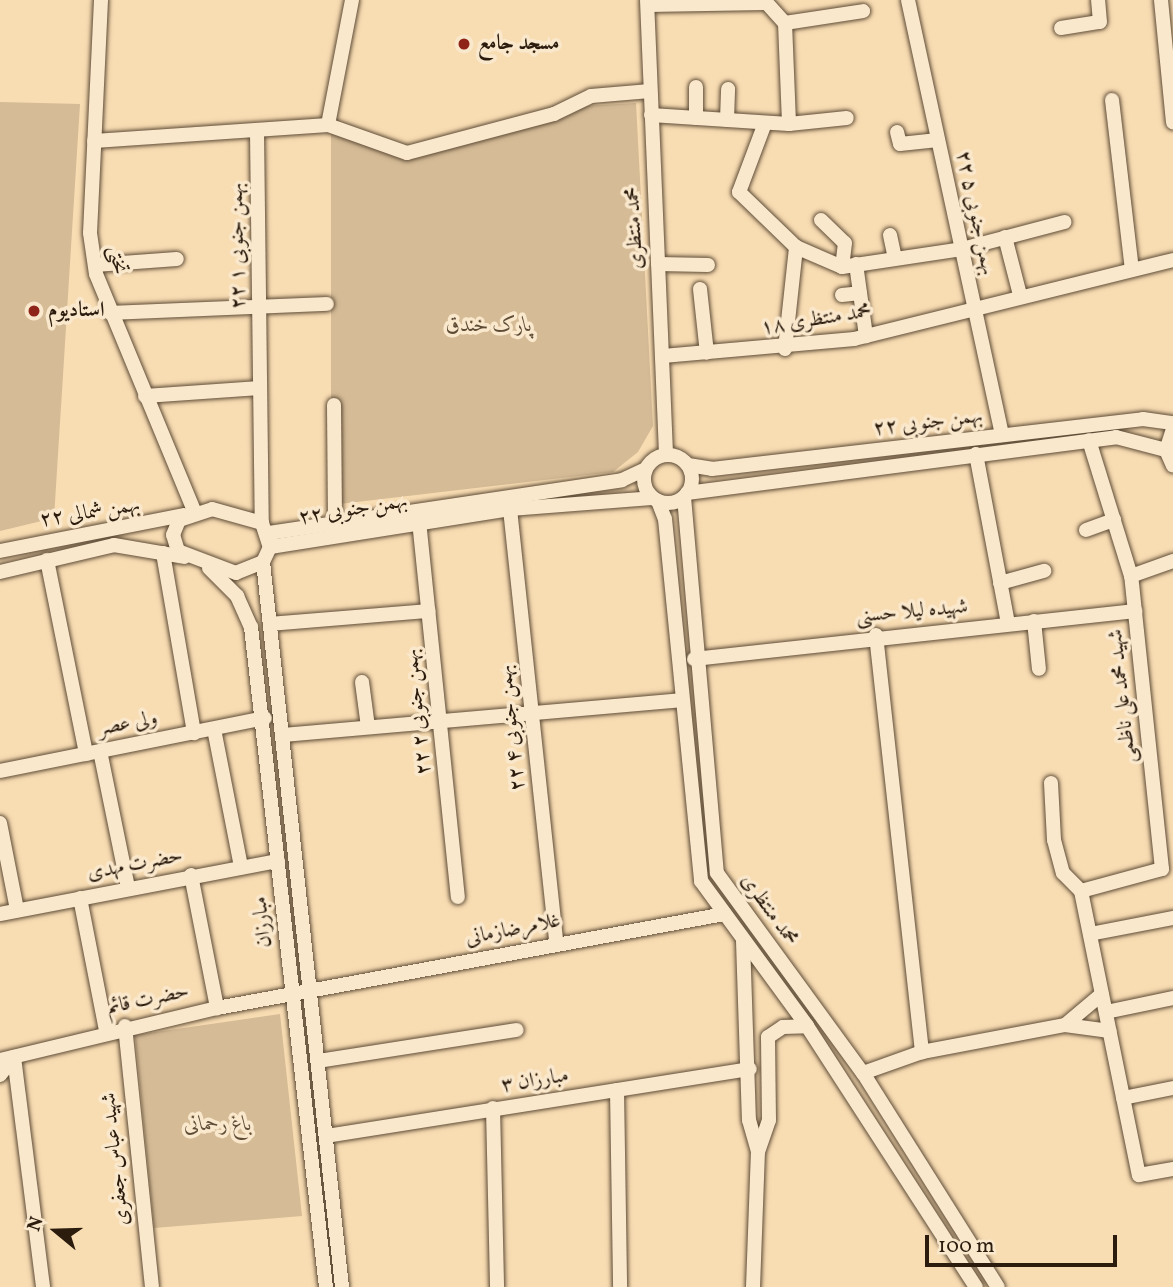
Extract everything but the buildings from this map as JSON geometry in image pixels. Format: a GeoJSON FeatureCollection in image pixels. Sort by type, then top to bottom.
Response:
{"type":"FeatureCollection","features":[{"type":"Feature","properties":{"kind":"street","name":"تختی"},"geometry":{"type":"LineString","coordinates":[[101,0],[94,141],[95,265],[110,313],[190,513]]}},
{"type":"Feature","properties":{"kind":"street"},"geometry":{"type":"LineString","coordinates":[[328,125],[352,0]]}},
{"type":"Feature","properties":{"kind":"street","name":"۲۲ بهمن جنوبی ۵"},"geometry":{"type":"LineString","coordinates":[[908,0],[1002,435]]}},
{"type":"Feature","properties":{"kind":"street"},"geometry":{"type":"LineString","coordinates":[[1061,28],[1100,22],[1098,0]]}},
{"type":"Feature","properties":{"kind":"street"},"geometry":{"type":"LineString","coordinates":[[1161,0],[1170,57],[1173,122]]}},
{"type":"Feature","properties":{"kind":"street"},"geometry":{"type":"LineString","coordinates":[[648,3],[765,1],[785,23],[789,124]]}},
{"type":"Feature","properties":{"kind":"street","name":"محمد منتظری"},"geometry":{"type":"LineString","coordinates":[[648,3],[666,455]]}},
{"type":"Feature","properties":{"kind":"street"},"geometry":{"type":"LineString","coordinates":[[785,23],[863,11]]}},
{"type":"Feature","properties":{"kind":"street"},"geometry":{"type":"LineString","coordinates":[[696,87],[696,118]]}},
{"type":"Feature","properties":{"kind":"street"},"geometry":{"type":"LineString","coordinates":[[727,120],[728,89]]}},
{"type":"Feature","properties":{"kind":"street"},"geometry":{"type":"LineString","coordinates":[[94,141],[257,132],[328,125],[407,153],[554,114],[591,96],[650,91]]}},
{"type":"Feature","properties":{"kind":"street"},"geometry":{"type":"LineString","coordinates":[[1112,100],[1132,270]]}},
{"type":"Feature","properties":{"kind":"street"},"geometry":{"type":"LineString","coordinates":[[651,115],[789,124],[847,118]]}},
{"type":"Feature","properties":{"kind":"street"},"geometry":{"type":"LineString","coordinates":[[765,123],[739,192],[796,247],[849,266],[962,249],[1064,222]]}},
{"type":"Feature","properties":{"kind":"street","name":"۲۲ بهمن جنوبی ۱"},"geometry":{"type":"LineString","coordinates":[[257,132],[260,388],[267,535]]}},
{"type":"Feature","properties":{"kind":"street"},"geometry":{"type":"LineString","coordinates":[[897,132],[900,144],[938,140]]}},
{"type":"Feature","properties":{"kind":"street"},"geometry":{"type":"LineString","coordinates":[[821,220],[845,243],[849,266],[860,293],[866,336]]}},
{"type":"Feature","properties":{"kind":"street"},"geometry":{"type":"LineString","coordinates":[[890,235],[895,258]]}},
{"type":"Feature","properties":{"kind":"street"},"geometry":{"type":"LineString","coordinates":[[1005,237],[1020,295]]}},
{"type":"Feature","properties":{"kind":"street"},"geometry":{"type":"LineString","coordinates":[[785,349],[796,247]]}},
{"type":"Feature","properties":{"kind":"street"},"geometry":{"type":"LineString","coordinates":[[95,265],[177,259]]}},
{"type":"Feature","properties":{"kind":"street","name":"محمد منتظری ۱۸"},"geometry":{"type":"LineString","coordinates":[[663,356],[785,349],[866,336],[973,305],[1173,260]]}},
{"type":"Feature","properties":{"kind":"street"},"geometry":{"type":"LineString","coordinates":[[658,264],[708,265]]}},
{"type":"Feature","properties":{"kind":"street"},"geometry":{"type":"LineString","coordinates":[[700,289],[707,353]]}},
{"type":"Feature","properties":{"kind":"street"},"geometry":{"type":"LineString","coordinates":[[842,295],[860,293]]}},
{"type":"Feature","properties":{"kind":"street"},"geometry":{"type":"LineString","coordinates":[[110,313],[327,304]]}},
{"type":"Feature","properties":{"kind":"street"},"geometry":{"type":"LineString","coordinates":[[145,396],[260,388]]}},
{"type":"Feature","properties":{"kind":"street"},"geometry":{"type":"LineString","coordinates":[[334,405],[335,521]]}},
{"type":"Feature","properties":{"kind":"street","name":"۲۲ بهمن جنوبی"},"geometry":{"type":"LineString","coordinates":[[267,535],[335,521],[622,480],[646,469],[666,455],[688,465],[712,469],[1143,419],[1173,423]]}},
{"type":"Feature","properties":{"kind":"street"},"geometry":{"type":"LineString","coordinates":[[1173,429],[1166,450],[1173,466]]}},
{"type":"Feature","properties":{"kind":"street","name":"۲۲ بهمن جنوبی"},"geometry":{"type":"LineString","coordinates":[[267,535],[419,522],[510,509],[655,499],[874,467],[1089,440],[1140,439],[1166,450]]}},
{"type":"Feature","properties":{"kind":"street","name":"شهید محمد علی ناظمی"},"geometry":{"type":"LineString","coordinates":[[1081,891],[1162,869],[1131,576],[1089,440]]}},
{"type":"Feature","properties":{"kind":"street"},"geometry":{"type":"LineString","coordinates":[[872,451],[874,467]]}},
{"type":"Feature","properties":{"kind":"street"},"geometry":{"type":"LineString","coordinates":[[976,454],[1008,624]]}},
{"type":"Feature","properties":{"kind":"street","name":"محمد منتظری"},"geometry":{"type":"LineString","coordinates":[[688,465],[686,495],[694,659],[717,873],[863,1073],[998,1287]]}},
{"type":"Feature","properties":{"kind":"street","name":"محمد منتظری"},"geometry":{"type":"LineString","coordinates":[[646,469],[655,499],[665,519],[696,863],[724,914],[807,1026],[976,1287]]}},
{"type":"Feature","properties":{"kind":"street","name":"۲۲ بهمن جنوبی ۴"},"geometry":{"type":"LineString","coordinates":[[510,509],[556,943]]}},
{"type":"Feature","properties":{"kind":"street"},"geometry":{"type":"LineString","coordinates":[[230,512],[267,535],[262,562],[236,573],[209,568],[184,557],[173,535],[190,513],[230,512]]}},
{"type":"Feature","properties":{"kind":"street","name":"۲۲ بهمن شمالی"},"geometry":{"type":"LineString","coordinates":[[0,551],[190,513]]}},
{"type":"Feature","properties":{"kind":"street"},"geometry":{"type":"LineString","coordinates":[[1086,530],[1114,520]]}},
{"type":"Feature","properties":{"kind":"street","name":"۲۲ بهمن جنوبی ۲"},"geometry":{"type":"LineString","coordinates":[[419,522],[458,897]]}},
{"type":"Feature","properties":{"kind":"street","name":"۲۲ بهمن شمالی"},"geometry":{"type":"LineString","coordinates":[[0,572],[114,545],[184,557]]}},
{"type":"Feature","properties":{"kind":"street"},"geometry":{"type":"LineString","coordinates":[[163,553],[194,733]]}},
{"type":"Feature","properties":{"kind":"street"},"geometry":{"type":"LineString","coordinates":[[47,560],[67,657],[128,888]]}},
{"type":"Feature","properties":{"kind":"street"},"geometry":{"type":"LineString","coordinates":[[1131,576],[1173,561]]}},
{"type":"Feature","properties":{"kind":"street","name":"مبارزان"},"geometry":{"type":"LineString","coordinates":[[262,562],[342,1287]]}},
{"type":"Feature","properties":{"kind":"street","name":"مبارزان"},"geometry":{"type":"LineString","coordinates":[[209,568],[237,596],[251,627],[265,719],[278,860],[326,1287]]}},
{"type":"Feature","properties":{"kind":"street"},"geometry":{"type":"LineString","coordinates":[[1000,583],[1044,571]]}},
{"type":"Feature","properties":{"kind":"street"},"geometry":{"type":"LineString","coordinates":[[270,624],[428,611]]}},
{"type":"Feature","properties":{"kind":"street","name":"شهیده لیلا حسنی"},"geometry":{"type":"LineString","coordinates":[[694,659],[876,635],[1135,611]]}},
{"type":"Feature","properties":{"kind":"street"},"geometry":{"type":"LineString","coordinates":[[1034,621],[1039,669]]}},
{"type":"Feature","properties":{"kind":"street"},"geometry":{"type":"LineString","coordinates":[[876,635],[922,1052]]}},
{"type":"Feature","properties":{"kind":"street"},"geometry":{"type":"LineString","coordinates":[[362,682],[368,727]]}},
{"type":"Feature","properties":{"kind":"street"},"geometry":{"type":"LineString","coordinates":[[282,735],[680,700]]}},
{"type":"Feature","properties":{"kind":"street","name":"ولی عصر"},"geometry":{"type":"LineString","coordinates":[[0,771],[265,719]]}},
{"type":"Feature","properties":{"kind":"street"},"geometry":{"type":"LineString","coordinates":[[214,729],[241,867]]}},
{"type":"Feature","properties":{"kind":"street"},"geometry":{"type":"LineString","coordinates":[[1051,783],[1054,840],[1063,873],[1081,891],[1139,1175],[1173,1169]]}},
{"type":"Feature","properties":{"kind":"street"},"geometry":{"type":"LineString","coordinates":[[0,822],[17,910]]}},
{"type":"Feature","properties":{"kind":"street","name":"حضرت مهدی"},"geometry":{"type":"LineString","coordinates":[[0,914],[278,860]]}},
{"type":"Feature","properties":{"kind":"street"},"geometry":{"type":"LineString","coordinates":[[191,875],[216,1008]]}},
{"type":"Feature","properties":{"kind":"street"},"geometry":{"type":"LineString","coordinates":[[80,898],[106,1030]]}},
{"type":"Feature","properties":{"kind":"street","name":"غلامرضازمانی"},"geometry":{"type":"LineString","coordinates":[[293,994],[556,943],[724,914]]}},
{"type":"Feature","properties":{"kind":"street"},"geometry":{"type":"LineString","coordinates":[[1090,934],[1173,918]]}},
{"type":"Feature","properties":{"kind":"street"},"geometry":{"type":"LineString","coordinates":[[743,939],[750,1069],[749,1120],[758,1152]]}},
{"type":"Feature","properties":{"kind":"street","name":"حضرت قائم"},"geometry":{"type":"LineString","coordinates":[[7,1059],[106,1030],[293,994]]}},
{"type":"Feature","properties":{"kind":"street"},"geometry":{"type":"LineString","coordinates":[[1065,1025],[1102,994]]}},
{"type":"Feature","properties":{"kind":"street"},"geometry":{"type":"LineString","coordinates":[[1106,1012],[1173,1000]]}},
{"type":"Feature","properties":{"kind":"street"},"geometry":{"type":"LineString","coordinates":[[863,1073],[922,1052],[1065,1025],[1110,1031]]}},
{"type":"Feature","properties":{"kind":"street","name":"شهید عباس جعفری"},"geometry":{"type":"LineString","coordinates":[[125,1026],[152,1287]]}},
{"type":"Feature","properties":{"kind":"street"},"geometry":{"type":"LineString","coordinates":[[753,1287],[758,1152],[769,1120],[768,1037],[783,1027],[807,1026]]}},
{"type":"Feature","properties":{"kind":"street"},"geometry":{"type":"LineString","coordinates":[[318,1061],[517,1030]]}},
{"type":"Feature","properties":{"kind":"street"},"geometry":{"type":"LineString","coordinates":[[0,1075],[7,1059]]}},
{"type":"Feature","properties":{"kind":"street"},"geometry":{"type":"LineString","coordinates":[[7,1059],[43,1287]]}},
{"type":"Feature","properties":{"kind":"street","name":"مبارزان ۳"},"geometry":{"type":"LineString","coordinates":[[326,1136],[750,1069]]}},
{"type":"Feature","properties":{"kind":"street"},"geometry":{"type":"LineString","coordinates":[[1123,1098],[1173,1088]]}},
{"type":"Feature","properties":{"kind":"street"},"geometry":{"type":"LineString","coordinates":[[617,1090],[620,1287]]}},
{"type":"Feature","properties":{"kind":"street"},"geometry":{"type":"LineString","coordinates":[[493,1108],[497,1287]]}},
{"type":"Feature","properties":{"kind":"street"},"geometry":{"type":"LineString","coordinates":[[909,1184],[925,1170]]}},
{"type":"Feature","properties":{"kind":"green space","name":"استادیوم"},"geometry":{"type":"Polygon","coordinates":[[[0,102],[80,104],[54,518],[0,531],[0,102]]]}},
{"type":"Feature","properties":{"kind":"green space","name":"پارک خندق"},"geometry":{"type":"Polygon","coordinates":[[[636,103],[653,426],[638,452],[613,472],[331,505],[331,128],[409,159],[584,106],[636,103]]]}},
{"type":"Feature","properties":{"kind":"green space","name":"باغ رحمانی"},"geometry":{"type":"Polygon","coordinates":[[[280,1014],[302,1216],[154,1228],[135,1035],[280,1014]]]}},
{"type":"Feature","properties":{"kind":"place","name":"مسجد جامع"},"geometry":{"type":"Point","coordinates":[464,44]}},
{"type":"Feature","properties":{"kind":"place","name":"استادیوم"},"geometry":{"type":"Point","coordinates":[34,311]}}]}
